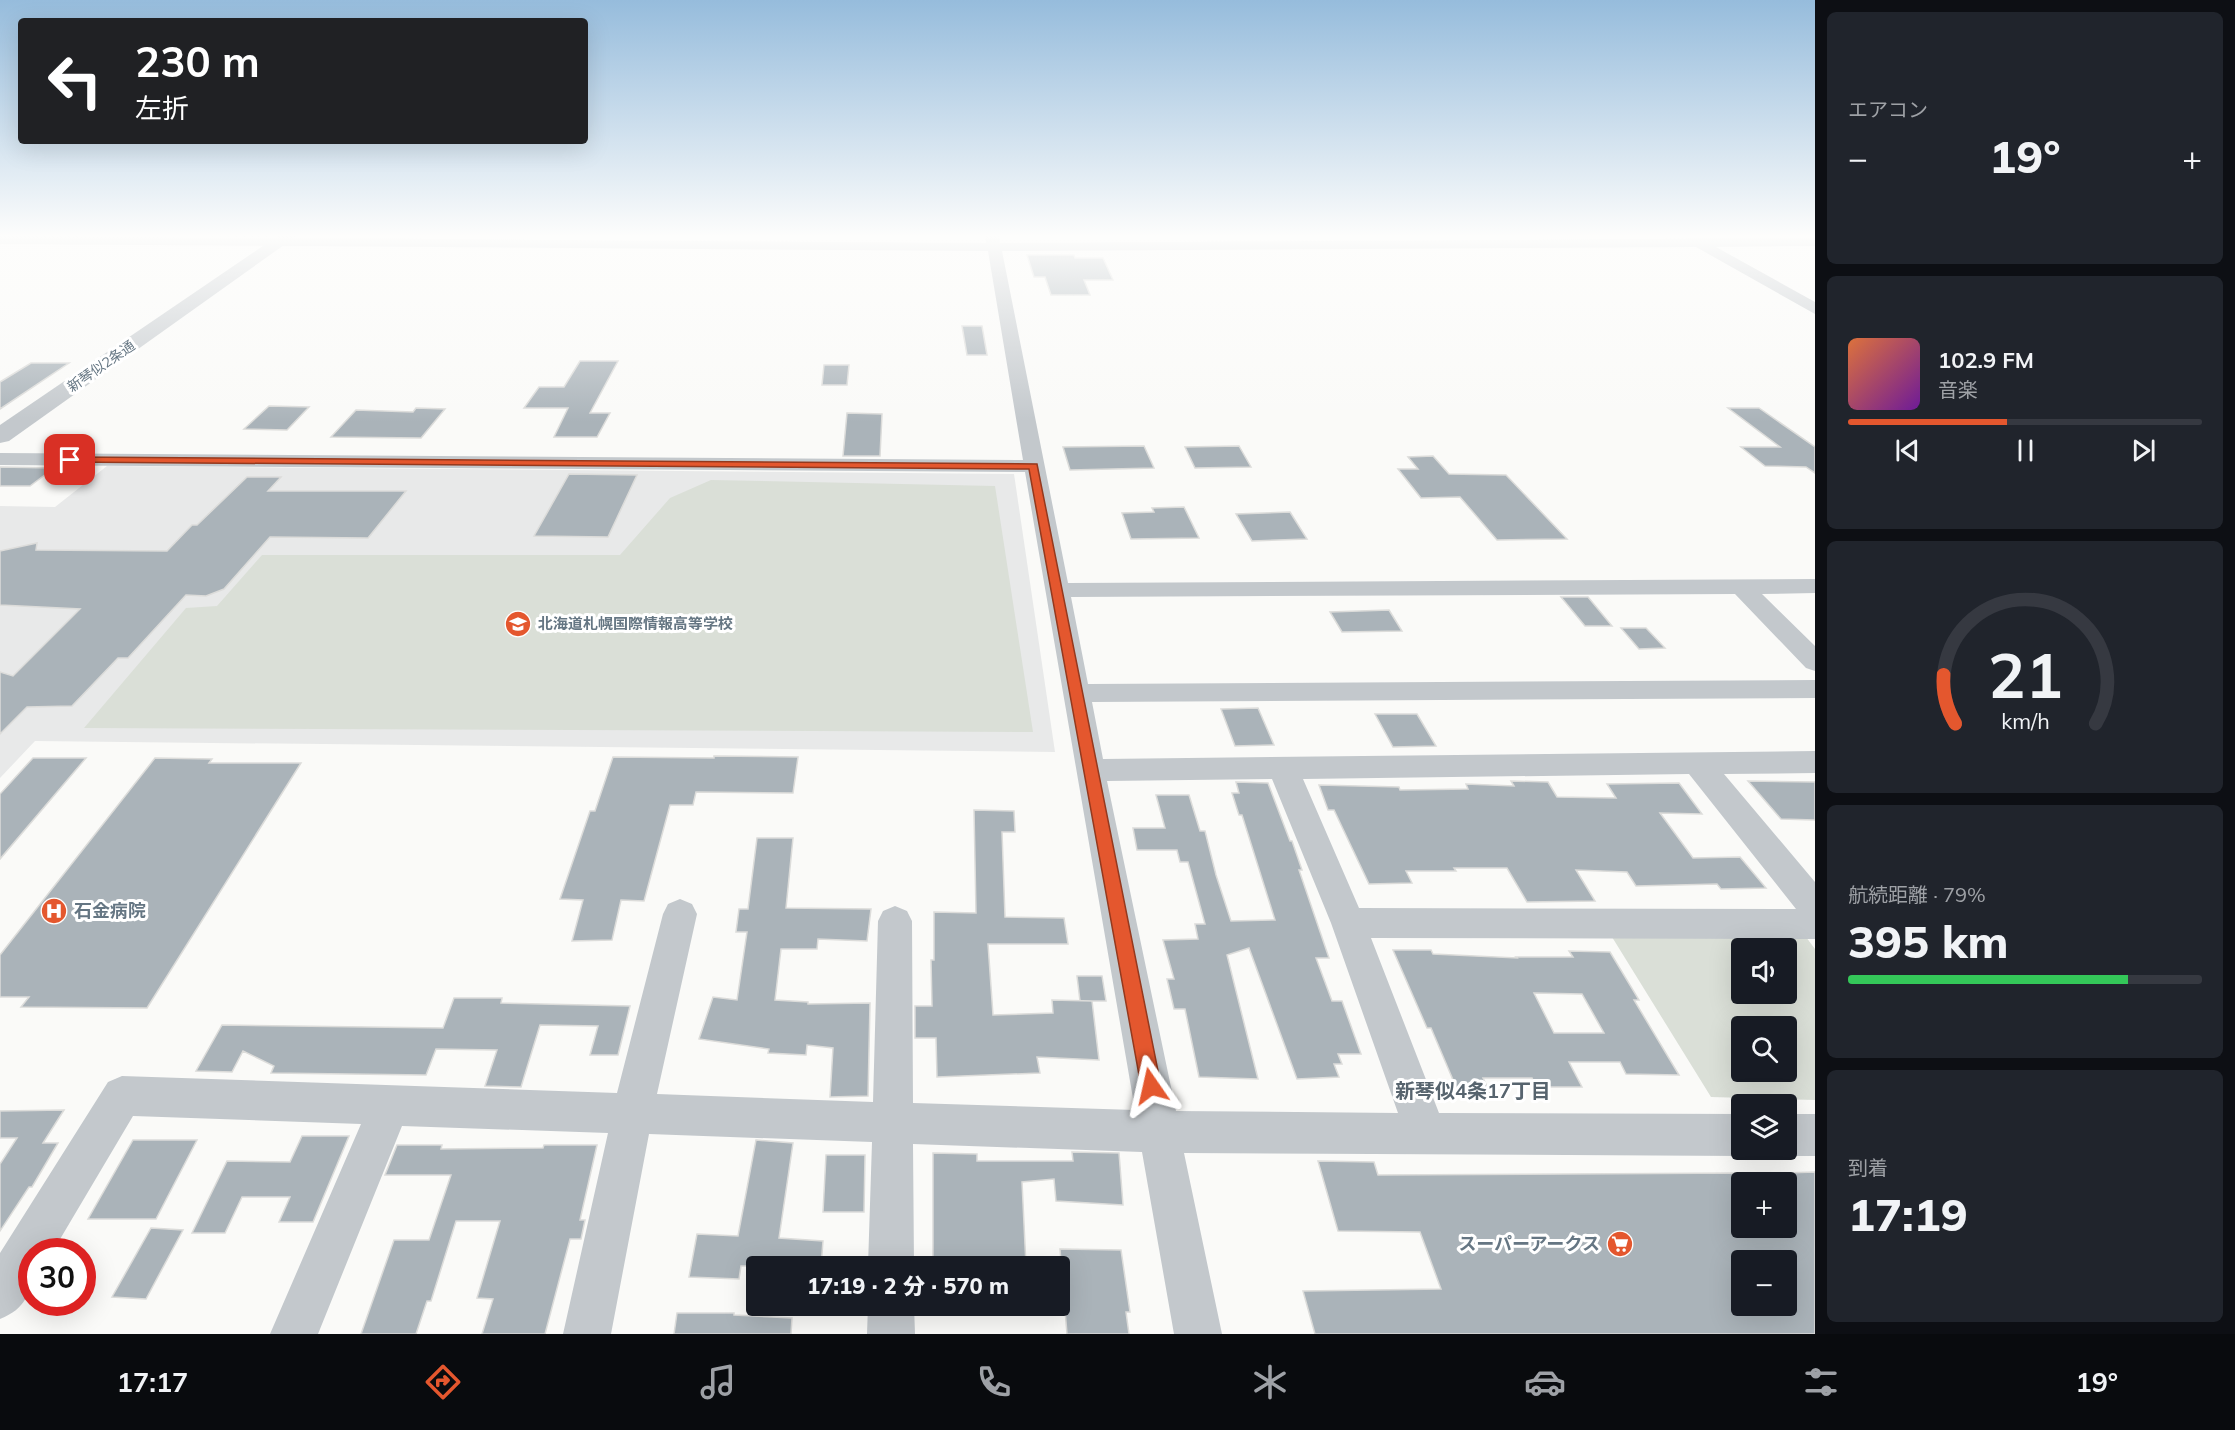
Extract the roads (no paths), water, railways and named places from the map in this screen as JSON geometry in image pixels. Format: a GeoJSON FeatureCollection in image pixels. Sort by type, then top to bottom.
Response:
{"type":"FeatureCollection","features":[{"type":"Feature","properties":{"kind":"street","name":"新琴似2条通"},"geometry":{"type":"LineString","coordinates":[[0,436],[200,297]]}},
{"type":"Feature","properties":{"kind":"street"},"geometry":{"type":"LineString","coordinates":[[1003,297],[1056,590],[1198,1334]]}},
{"type":"Feature","properties":{"kind":"street"},"geometry":{"type":"LineString","coordinates":[[1794,297],[1815,309]]}},
{"type":"Feature","properties":{"kind":"street"},"geometry":{"type":"LineString","coordinates":[[0,459],[1034,466]]}},
{"type":"Feature","properties":{"kind":"street"},"geometry":{"type":"LineString","coordinates":[[1742,586],[1815,662]]}},
{"type":"Feature","properties":{"kind":"street"},"geometry":{"type":"LineString","coordinates":[[1056,590],[1815,586]]}},
{"type":"Feature","properties":{"kind":"street"},"geometry":{"type":"LineString","coordinates":[[1076,693],[1815,689]]}},
{"type":"Feature","properties":{"kind":"street"},"geometry":{"type":"LineString","coordinates":[[1090,770],[1815,762]]}},
{"type":"Feature","properties":{"kind":"street"},"geometry":{"type":"LineString","coordinates":[[1698,764],[1815,907]]}},
{"type":"Feature","properties":{"kind":"street"},"geometry":{"type":"LineString","coordinates":[[1283,768],[1348,923],[1426,1132]]}},
{"type":"Feature","properties":{"kind":"street"},"geometry":{"type":"LineString","coordinates":[[587,1334],[633,1112],[680,914]]}},
{"type":"Feature","properties":{"kind":"street"},"geometry":{"type":"LineString","coordinates":[[891,1256],[896,921]]}},
{"type":"Feature","properties":{"kind":"street"},"geometry":{"type":"LineString","coordinates":[[1348,923],[1815,924]]}},
{"type":"Feature","properties":{"kind":"street"},"geometry":{"type":"LineString","coordinates":[[0,1296],[122,1096],[1160,1132],[1731,1135]]}},
{"type":"Feature","properties":{"kind":"street"},"geometry":{"type":"LineString","coordinates":[[294,1334],[390,1105]]}},
{"type":"Feature","properties":{"kind":"street"},"geometry":{"type":"LineString","coordinates":[[1797,1135],[1815,1135]]}},
{"type":"Feature","properties":{"kind":"street"},"geometry":{"type":"LineString","coordinates":[[891,1316],[891,1334]]}},
{"type":"Feature","properties":{"kind":"place","name":"北海道札幌国際情報高等学校"},"geometry":{"type":"Point","coordinates":[518,624]}},
{"type":"Feature","properties":{"kind":"place","name":"石金病院"},"geometry":{"type":"Point","coordinates":[54,911]}},
{"type":"Feature","properties":{"kind":"place","name":"スーパーアークス"},"geometry":{"type":"Point","coordinates":[1620,1244]}},
{"type":"Feature","properties":{"kind":"district","name":"新琴似4条17丁目"},"geometry":{"type":"Point","coordinates":[1473,1091]}}]}
